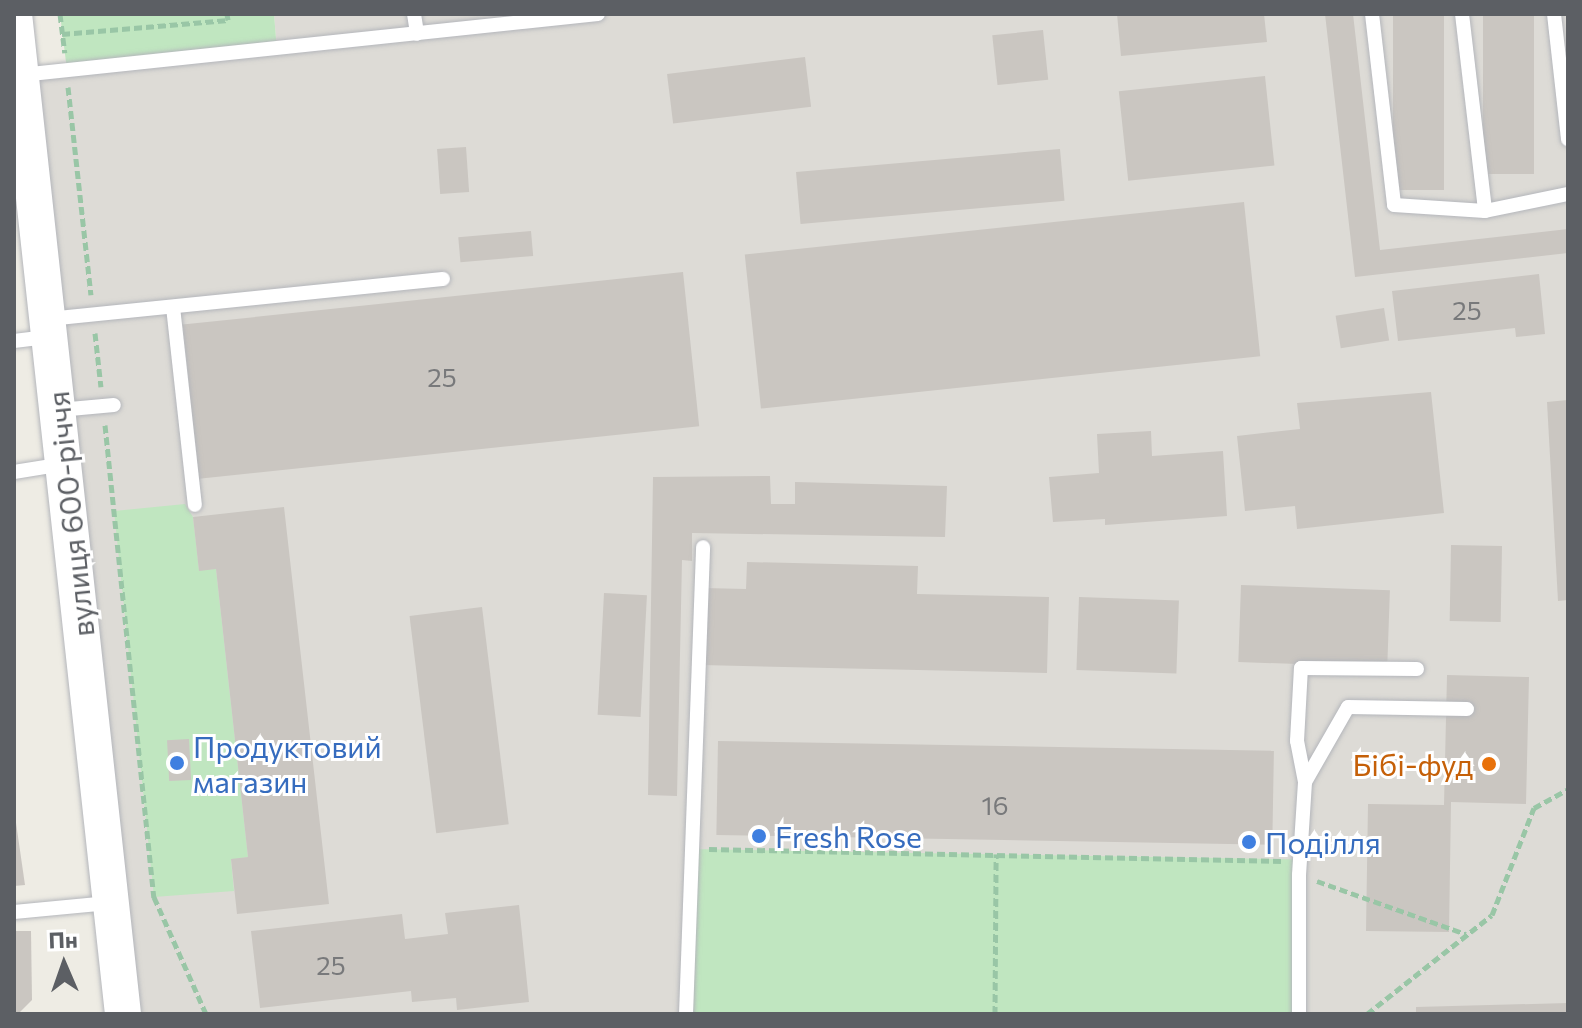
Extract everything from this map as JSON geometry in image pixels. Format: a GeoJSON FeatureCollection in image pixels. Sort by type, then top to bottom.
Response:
{"type":"FeatureCollection","features":[{"type":"Feature","properties":{"kind":"street","name":"вулиця 600-річчя"},"geometry":{"type":"LineString","coordinates":[[15,23],[21,75],[23,171],[49,328],[123,1014]]}},
{"type":"Feature","properties":{"kind":"lane"},"geometry":{"type":"LineString","coordinates":[[414,14],[417,34]]}},
{"type":"Feature","properties":{"kind":"lane"},"geometry":{"type":"LineString","coordinates":[[21,75],[598,14]]}},
{"type":"Feature","properties":{"kind":"lane"},"geometry":{"type":"LineString","coordinates":[[1372,14],[1394,205],[1485,211],[1568,194]]}},
{"type":"Feature","properties":{"kind":"lane"},"geometry":{"type":"LineString","coordinates":[[1462,14],[1485,211]]}},
{"type":"Feature","properties":{"kind":"lane"},"geometry":{"type":"LineString","coordinates":[[1554,14],[1568,139]]}},
{"type":"Feature","properties":{"kind":"lane"},"geometry":{"type":"LineString","coordinates":[[14,341],[93,315],[443,279]]}},
{"type":"Feature","properties":{"kind":"lane"},"geometry":{"type":"LineString","coordinates":[[173,307],[195,505]]}},
{"type":"Feature","properties":{"kind":"lane"},"geometry":{"type":"LineString","coordinates":[[58,410],[108,405]]}},
{"type":"Feature","properties":{"kind":"lane"},"geometry":{"type":"LineString","coordinates":[[14,472],[64,464]]}},
{"type":"Feature","properties":{"kind":"lane"},"geometry":{"type":"LineString","coordinates":[[686,1014],[703,547]]}},
{"type":"Feature","properties":{"kind":"lane"},"geometry":{"type":"LineString","coordinates":[[1299,1014],[1299,868],[1305,782],[1297,741],[1301,668],[1417,669]]}},
{"type":"Feature","properties":{"kind":"lane"},"geometry":{"type":"LineString","coordinates":[[1305,782],[1348,707],[1467,709]]}},
{"type":"Feature","properties":{"kind":"lane"},"geometry":{"type":"LineString","coordinates":[[14,912],[113,903]]}},
{"type":"Feature","properties":{"kind":"path"},"geometry":{"type":"LineString","coordinates":[[60,14],[93,315],[108,405],[154,897],[206,1014]]}},
{"type":"Feature","properties":{"kind":"path"},"geometry":{"type":"LineString","coordinates":[[62,34],[228,20],[227,14]]}},
{"type":"Feature","properties":{"kind":"path"},"geometry":{"type":"LineString","coordinates":[[1367,1014],[1492,915],[1534,808],[1568,789]]}},
{"type":"Feature","properties":{"kind":"path"},"geometry":{"type":"LineString","coordinates":[[692,849],[996,854],[1299,868],[1467,934]]}},
{"type":"Feature","properties":{"kind":"path"},"geometry":{"type":"LineString","coordinates":[[995,1014],[996,854]]}},
{"type":"Feature","properties":{"kind":"shaded area"},"geometry":{"type":"Polygon","coordinates":[[[274,14],[1568,14],[1568,1014],[121,1014],[21,75],[277,50],[274,14]]]}},
{"type":"Feature","properties":{"kind":"green space"},"geometry":{"type":"Polygon","coordinates":[[[60,14],[274,14],[277,51],[67,70],[60,14]]]}},
{"type":"Feature","properties":{"kind":"green space"},"geometry":{"type":"Polygon","coordinates":[[[185,504],[193,517],[199,570],[216,569],[248,857],[231,860],[234,891],[154,897],[114,511],[185,504]]]}},
{"type":"Feature","properties":{"kind":"green space"},"geometry":{"type":"Polygon","coordinates":[[[692,849],[1300,860],[1297,1014],[689,1014],[692,849]]]}},
{"type":"Feature","properties":{"kind":"building"},"geometry":{"type":"Polygon","coordinates":[[[1117,14],[1264,14],[1267,42],[1121,56],[1117,14]]]}},
{"type":"Feature","properties":{"kind":"building"},"geometry":{"type":"Polygon","coordinates":[[[1325,14],[1353,14],[1380,250],[1568,229],[1568,253],[1355,277],[1325,14]]]}},
{"type":"Feature","properties":{"kind":"building"},"geometry":{"type":"Polygon","coordinates":[[[1393,14],[1444,14],[1444,190],[1393,190],[1393,14]]]}},
{"type":"Feature","properties":{"kind":"building"},"geometry":{"type":"Polygon","coordinates":[[[1483,14],[1534,14],[1534,174],[1483,174],[1483,14]]]}},
{"type":"Feature","properties":{"kind":"building"},"geometry":{"type":"Polygon","coordinates":[[[1043,30],[1048,80],[998,85],[992,35],[1043,30]]]}},
{"type":"Feature","properties":{"kind":"building"},"geometry":{"type":"Polygon","coordinates":[[[805,57],[811,107],[673,124],[667,74],[805,57]]]}},
{"type":"Feature","properties":{"kind":"building"},"geometry":{"type":"Polygon","coordinates":[[[1265,76],[1274,166],[1128,181],[1119,91],[1265,76]]]}},
{"type":"Feature","properties":{"kind":"building"},"geometry":{"type":"Polygon","coordinates":[[[466,147],[469,192],[440,194],[437,149],[466,147]]]}},
{"type":"Feature","properties":{"kind":"building"},"geometry":{"type":"Polygon","coordinates":[[[1060,149],[1065,201],[801,224],[796,172],[1060,149]]]}},
{"type":"Feature","properties":{"kind":"building"},"geometry":{"type":"Polygon","coordinates":[[[1244,202],[1260,356],[761,409],[745,254],[1244,202]]]}},
{"type":"Feature","properties":{"kind":"building"},"geometry":{"type":"Polygon","coordinates":[[[531,231],[533,256],[460,262],[458,237],[531,231]]]}},
{"type":"Feature","properties":{"kind":"building"},"geometry":{"type":"Polygon","coordinates":[[[683,272],[699,426],[199,479],[183,325],[683,272]]]}},
{"type":"Feature","properties":{"kind":"building"},"geometry":{"type":"Polygon","coordinates":[[[1539,274],[1545,334],[1516,337],[1515,328],[1398,341],[1392,291],[1539,274]]]}},
{"type":"Feature","properties":{"kind":"building"},"geometry":{"type":"Polygon","coordinates":[[[1384,308],[1389,341],[1341,348],[1336,316],[1384,308]]]}},
{"type":"Feature","properties":{"kind":"building"},"geometry":{"type":"Polygon","coordinates":[[[1431,392],[1444,513],[1297,529],[1295,506],[1245,511],[1237,436],[1300,429],[1297,403],[1431,392]]]}},
{"type":"Feature","properties":{"kind":"building"},"geometry":{"type":"Polygon","coordinates":[[[1568,400],[1568,600],[1558,601],[1547,402],[1568,400]]]}},
{"type":"Feature","properties":{"kind":"building"},"geometry":{"type":"Polygon","coordinates":[[[1151,431],[1152,456],[1223,451],[1227,516],[1105,525],[1105,519],[1053,522],[1049,477],[1099,473],[1097,434],[1151,431]]]}},
{"type":"Feature","properties":{"kind":"building"},"geometry":{"type":"Polygon","coordinates":[[[770,476],[771,504],[795,504],[795,482],[947,486],[945,537],[692,533],[692,561],[682,560],[677,796],[648,795],[653,477],[770,476]]]}},
{"type":"Feature","properties":{"kind":"building"},"geometry":{"type":"Polygon","coordinates":[[[284,507],[329,904],[237,914],[231,859],[248,857],[216,569],[199,571],[193,517],[284,507]]]}},
{"type":"Feature","properties":{"kind":"building"},"geometry":{"type":"Polygon","coordinates":[[[1451,545],[1502,546],[1501,622],[1450,621],[1451,545]]]}},
{"type":"Feature","properties":{"kind":"building"},"geometry":{"type":"Polygon","coordinates":[[[747,562],[918,566],[917,594],[1049,597],[1047,673],[702,665],[704,588],[746,589],[747,562]]]}},
{"type":"Feature","properties":{"kind":"building"},"geometry":{"type":"Polygon","coordinates":[[[1241,585],[1390,590],[1387,667],[1238,662],[1241,585]]]}},
{"type":"Feature","properties":{"kind":"building"},"geometry":{"type":"Polygon","coordinates":[[[604,593],[647,595],[641,717],[598,715],[604,593]]]}},
{"type":"Feature","properties":{"kind":"building"},"geometry":{"type":"Polygon","coordinates":[[[1079,597],[1179,600],[1176,673],[1076,670],[1079,597]]]}},
{"type":"Feature","properties":{"kind":"building"},"geometry":{"type":"Polygon","coordinates":[[[482,607],[509,824],[436,833],[410,616],[482,607]]]}},
{"type":"Feature","properties":{"kind":"building"},"geometry":{"type":"Polygon","coordinates":[[[1447,675],[1529,677],[1526,804],[1451,802],[1449,932],[1366,931],[1368,804],[1444,805],[1447,675]]]}},
{"type":"Feature","properties":{"kind":"building"},"geometry":{"type":"Polygon","coordinates":[[[189,739],[191,780],[169,781],[167,740],[189,739]]]}},
{"type":"Feature","properties":{"kind":"building"},"geometry":{"type":"Polygon","coordinates":[[[718,741],[1274,751],[1272,845],[716,835],[718,741]]]}},
{"type":"Feature","properties":{"kind":"building"},"geometry":{"type":"Polygon","coordinates":[[[14,809],[25,885],[14,886],[14,809]]]}},
{"type":"Feature","properties":{"kind":"building"},"geometry":{"type":"Polygon","coordinates":[[[519,905],[529,1002],[457,1010],[456,998],[412,1002],[411,991],[260,1008],[251,931],[402,914],[405,939],[448,934],[445,913],[519,905]]]}},
{"type":"Feature","properties":{"kind":"building"},"geometry":{"type":"Polygon","coordinates":[[[14,931],[31,931],[32,1000],[18,1014],[14,1014],[14,931]]]}},
{"type":"Feature","properties":{"kind":"building"},"geometry":{"type":"Polygon","coordinates":[[[1568,1003],[1568,1014],[1416,1014],[1416,1007],[1568,1003]]]}},
{"type":"Feature","properties":{"kind":"place","name":"Продуктовий магазин"},"geometry":{"type":"Point","coordinates":[177,763]}},
{"type":"Feature","properties":{"kind":"place","name":"Бібі-фуд"},"geometry":{"type":"Point","coordinates":[1489,764]}},
{"type":"Feature","properties":{"kind":"place","name":"Fresh Rose"},"geometry":{"type":"Point","coordinates":[759,836]}},
{"type":"Feature","properties":{"kind":"place","name":"Поділля"},"geometry":{"type":"Point","coordinates":[1249,842]}}]}
